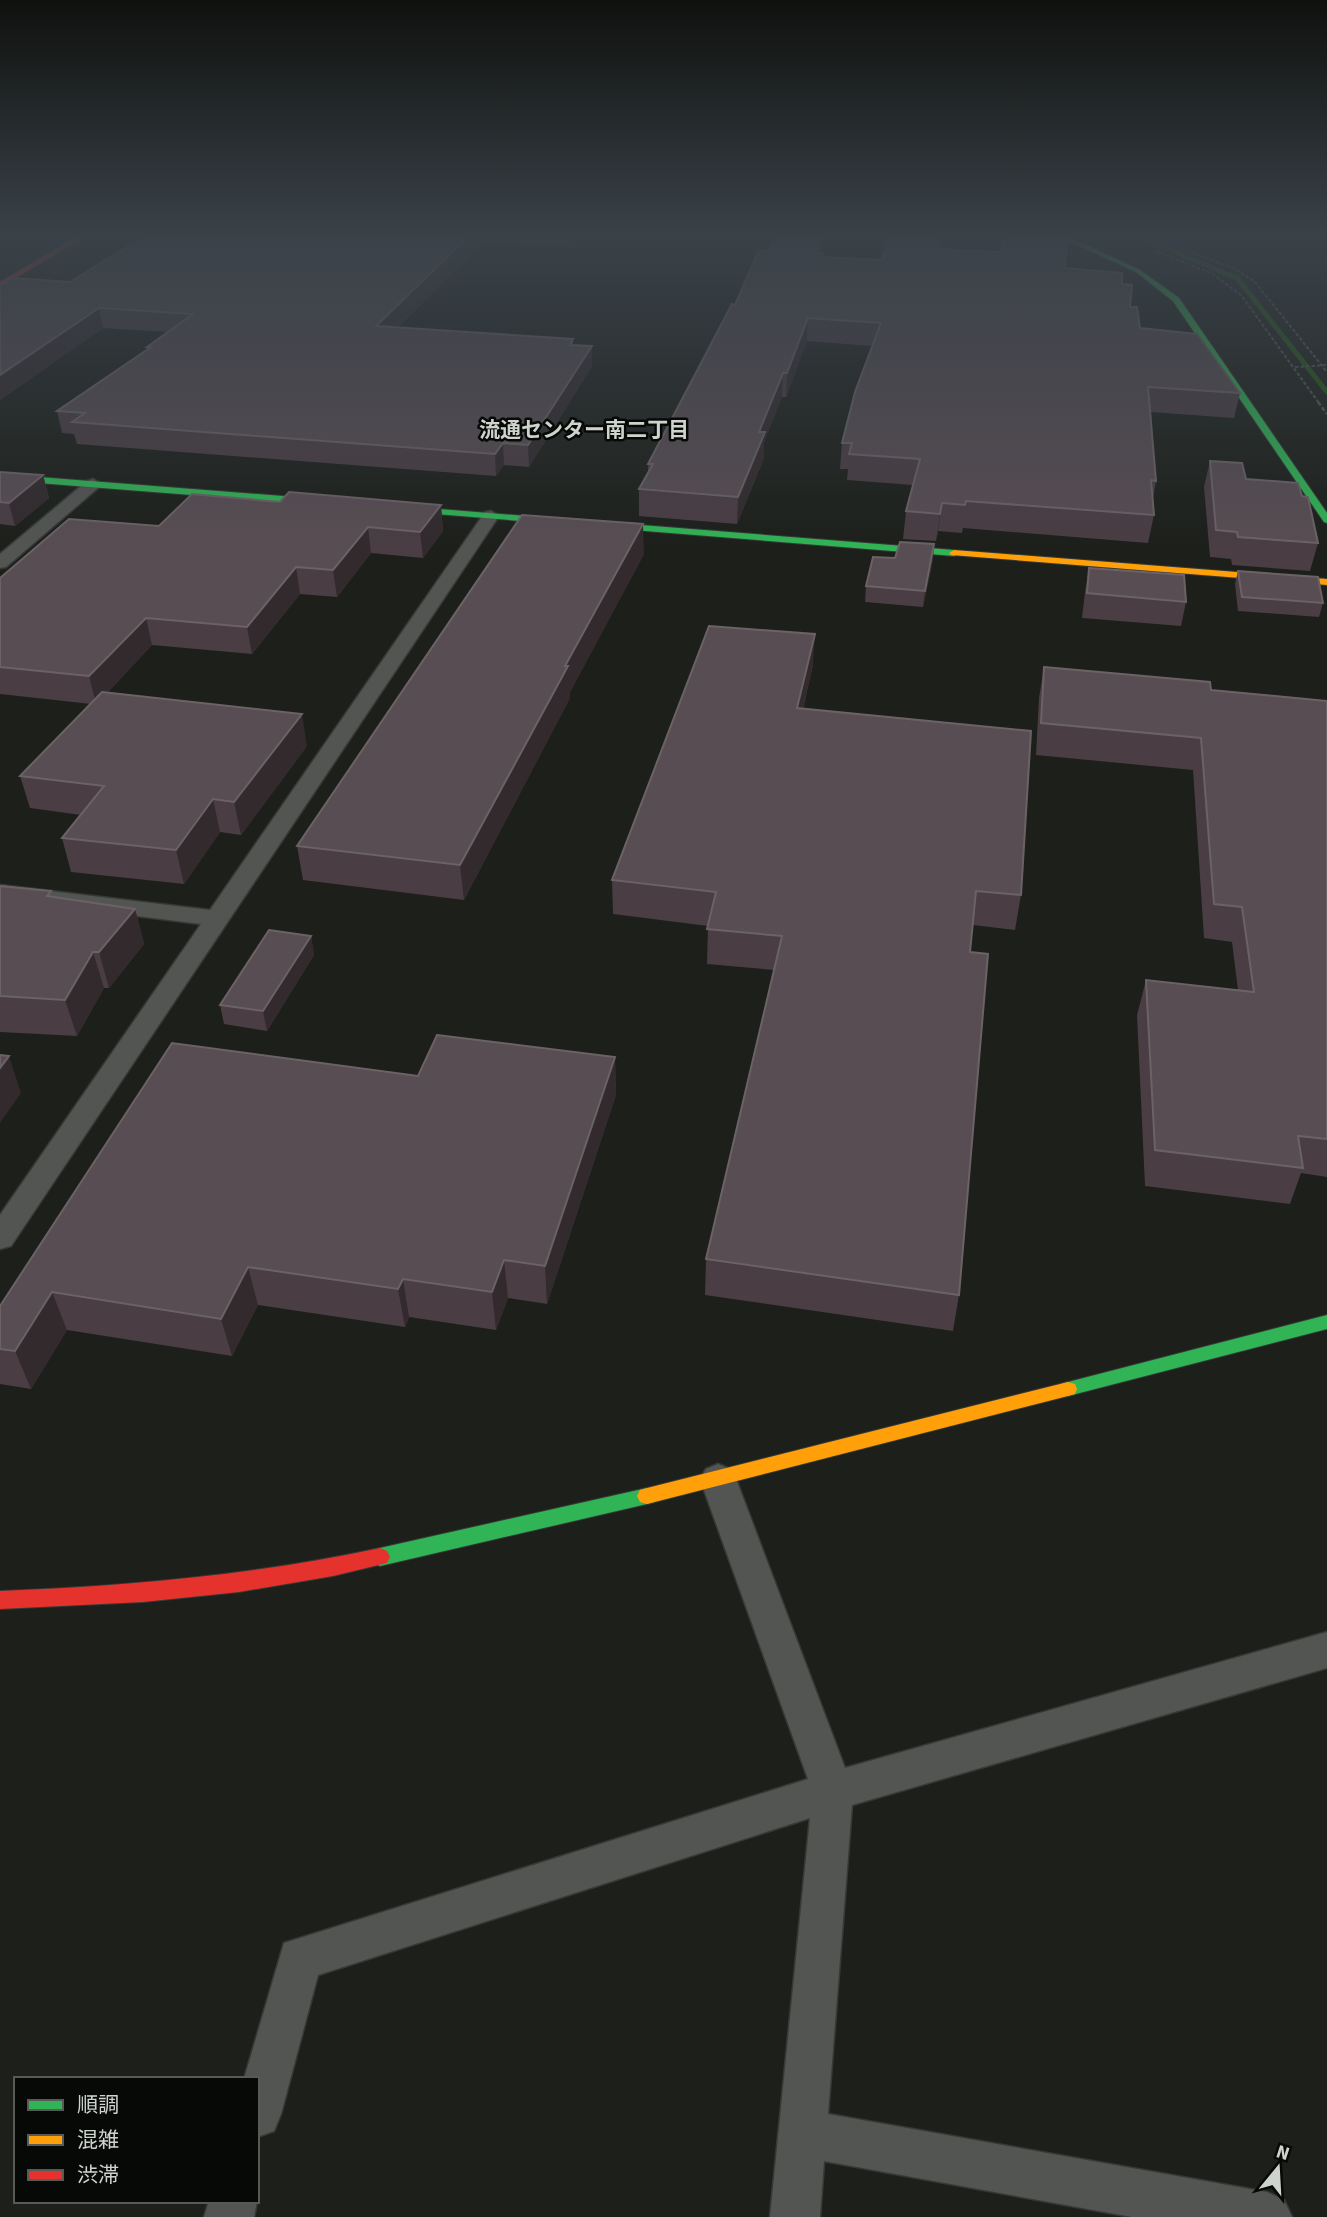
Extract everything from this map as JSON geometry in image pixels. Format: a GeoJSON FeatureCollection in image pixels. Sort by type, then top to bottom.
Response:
{"type":"FeatureCollection","features":[{"type":"Feature","properties":{"kind":"street"},"geometry":{"type":"LineString","coordinates":[[1204,340],[1327,520]]}},
{"type":"Feature","properties":{"kind":"street"},"geometry":{"type":"LineString","coordinates":[[0,477],[1327,582]]}},
{"type":"Feature","properties":{"kind":"street"},"geometry":{"type":"LineString","coordinates":[[0,563],[93,484]]}},
{"type":"Feature","properties":{"kind":"street"},"geometry":{"type":"LineString","coordinates":[[0,1238],[215,918],[491,516]]}},
{"type":"Feature","properties":{"kind":"street"},"geometry":{"type":"LineString","coordinates":[[0,892],[215,918]]}},
{"type":"Feature","properties":{"kind":"street"},"geometry":{"type":"LineString","coordinates":[[0,1600],[127,1596],[334,1568],[718,1479],[1327,1322]]}},
{"type":"Feature","properties":{"kind":"street"},"geometry":{"type":"LineString","coordinates":[[718,1479],[833,1791],[795,2217]]}},
{"type":"Feature","properties":{"kind":"street"},"geometry":{"type":"LineString","coordinates":[[259,2107],[300,1959],[833,1791],[1327,1650]]}},
{"type":"Feature","properties":{"kind":"street"},"geometry":{"type":"LineString","coordinates":[[802,2133],[1267,2217]]}},
{"type":"Feature","properties":{"kind":"path"},"geometry":{"type":"LineString","coordinates":[[1275,340],[1327,414]]}},
{"type":"Feature","properties":{"kind":"path"},"geometry":{"type":"LineString","coordinates":[[1302,340],[1327,372]]}},
{"type":"Feature","properties":{"kind":"path"},"geometry":{"type":"LineString","coordinates":[[1295,367],[1327,365]]}},
{"type":"Feature","properties":{"kind":"building"},"geometry":{"type":"Polygon","coordinates":[[[0,340],[51,340],[0,375],[0,340]]]}},
{"type":"Feature","properties":{"kind":"building"},"geometry":{"type":"Polygon","coordinates":[[[156,340],[572,340],[570,345],[592,346],[528,445],[503,443],[495,454],[72,422],[85,413],[57,411],[151,347],[147,347],[156,340]]]}},
{"type":"Feature","properties":{"kind":"building"},"geometry":{"type":"Polygon","coordinates":[[[713,340],[799,340],[759,432],[765,432],[738,497],[639,489],[653,464],[648,464],[713,340]]]}},
{"type":"Feature","properties":{"kind":"building"},"geometry":{"type":"Polygon","coordinates":[[[874,340],[1202,340],[1240,393],[1148,387],[1156,481],[1151,480],[1154,515],[966,501],[965,505],[942,503],[940,514],[906,511],[920,459],[849,454],[852,443],[842,443],[855,392],[874,340]]]}},
{"type":"Feature","properties":{"kind":"building"},"geometry":{"type":"Polygon","coordinates":[[[1210,461],[1242,463],[1246,479],[1298,483],[1302,496],[1308,497],[1318,543],[1238,537],[1237,532],[1216,530],[1210,461]]]}},
{"type":"Feature","properties":{"kind":"building"},"geometry":{"type":"Polygon","coordinates":[[[0,472],[43,475],[9,503],[0,502],[0,472]]]}},
{"type":"Feature","properties":{"kind":"building"},"geometry":{"type":"Polygon","coordinates":[[[289,492],[441,505],[420,532],[368,527],[333,570],[296,567],[247,627],[146,618],[89,676],[0,667],[0,578],[69,519],[159,526],[192,494],[280,502],[289,492]]]}},
{"type":"Feature","properties":{"kind":"building"},"geometry":{"type":"Polygon","coordinates":[[[522,515],[643,524],[460,865],[297,846],[522,515]]]}},
{"type":"Feature","properties":{"kind":"building"},"geometry":{"type":"Polygon","coordinates":[[[900,542],[934,544],[925,591],[866,586],[873,557],[895,558],[900,542]]]}},
{"type":"Feature","properties":{"kind":"building"},"geometry":{"type":"Polygon","coordinates":[[[1089,568],[1184,575],[1186,602],[1087,593],[1089,568]]]}},
{"type":"Feature","properties":{"kind":"building"},"geometry":{"type":"Polygon","coordinates":[[[1238,571],[1318,577],[1323,603],[1242,597],[1238,571]]]}},
{"type":"Feature","properties":{"kind":"building"},"geometry":{"type":"Polygon","coordinates":[[[709,626],[815,634],[797,708],[1031,731],[1021,895],[976,891],[970,952],[988,954],[959,1295],[706,1259],[782,936],[707,929],[716,892],[612,880],[709,626]]]}},
{"type":"Feature","properties":{"kind":"building"},"geometry":{"type":"Polygon","coordinates":[[[1044,667],[1210,682],[1211,690],[1327,701],[1327,1139],[1298,1136],[1303,1168],[1155,1150],[1146,980],[1254,992],[1242,907],[1214,904],[1201,738],[1041,723],[1044,667]]]}},
{"type":"Feature","properties":{"kind":"building"},"geometry":{"type":"Polygon","coordinates":[[[102,692],[302,714],[234,802],[213,799],[176,850],[62,838],[104,786],[20,776],[102,692]]]}},
{"type":"Feature","properties":{"kind":"building"},"geometry":{"type":"Polygon","coordinates":[[[0,886],[51,891],[47,896],[135,909],[99,952],[93,952],[65,1000],[0,996],[0,886]]]}},
{"type":"Feature","properties":{"kind":"building"},"geometry":{"type":"Polygon","coordinates":[[[269,930],[311,936],[263,1011],[220,1005],[269,930]]]}},
{"type":"Feature","properties":{"kind":"building"},"geometry":{"type":"Polygon","coordinates":[[[437,1035],[615,1057],[545,1266],[504,1260],[492,1292],[403,1279],[398,1289],[248,1267],[221,1319],[52,1292],[15,1351],[0,1349],[0,1306],[172,1043],[418,1076],[437,1035]]]}},
{"type":"Feature","properties":{"kind":"building"},"geometry":{"type":"Polygon","coordinates":[[[0,1055],[9,1056],[0,1068],[0,1055]]]}},
{"type":"Feature","properties":{"kind":"waterway"},"geometry":{"type":"LineString","coordinates":[[1286,340],[1327,392]]}},
{"type":"Feature","properties":{"kind":"traffic: fast"},"geometry":{"type":"LineString","coordinates":[[1204,340],[1327,520]]}},
{"type":"Feature","properties":{"kind":"traffic: fast"},"geometry":{"type":"LineString","coordinates":[[0,477],[333,503]]}},
{"type":"Feature","properties":{"kind":"traffic: fast"},"geometry":{"type":"LineString","coordinates":[[389,508],[954,553]]}},
{"type":"Feature","properties":{"kind":"traffic: fast"},"geometry":{"type":"LineString","coordinates":[[1068,1389],[1327,1322]]}},
{"type":"Feature","properties":{"kind":"traffic: fast"},"geometry":{"type":"LineString","coordinates":[[380,1557],[647,1496]]}},
{"type":"Feature","properties":{"kind":"traffic: slow"},"geometry":{"type":"LineString","coordinates":[[954,553],[1327,582]]}},
{"type":"Feature","properties":{"kind":"traffic: slow"},"geometry":{"type":"LineString","coordinates":[[647,1496],[1068,1389]]}},
{"type":"Feature","properties":{"kind":"traffic: jam"},"geometry":{"type":"LineString","coordinates":[[0,1600],[191,1588],[286,1575],[380,1557]]}},
{"type":"Feature","properties":{"kind":"district","name":"流通センター南二丁目"},"geometry":{"type":"Point","coordinates":[584,430]}}]}
